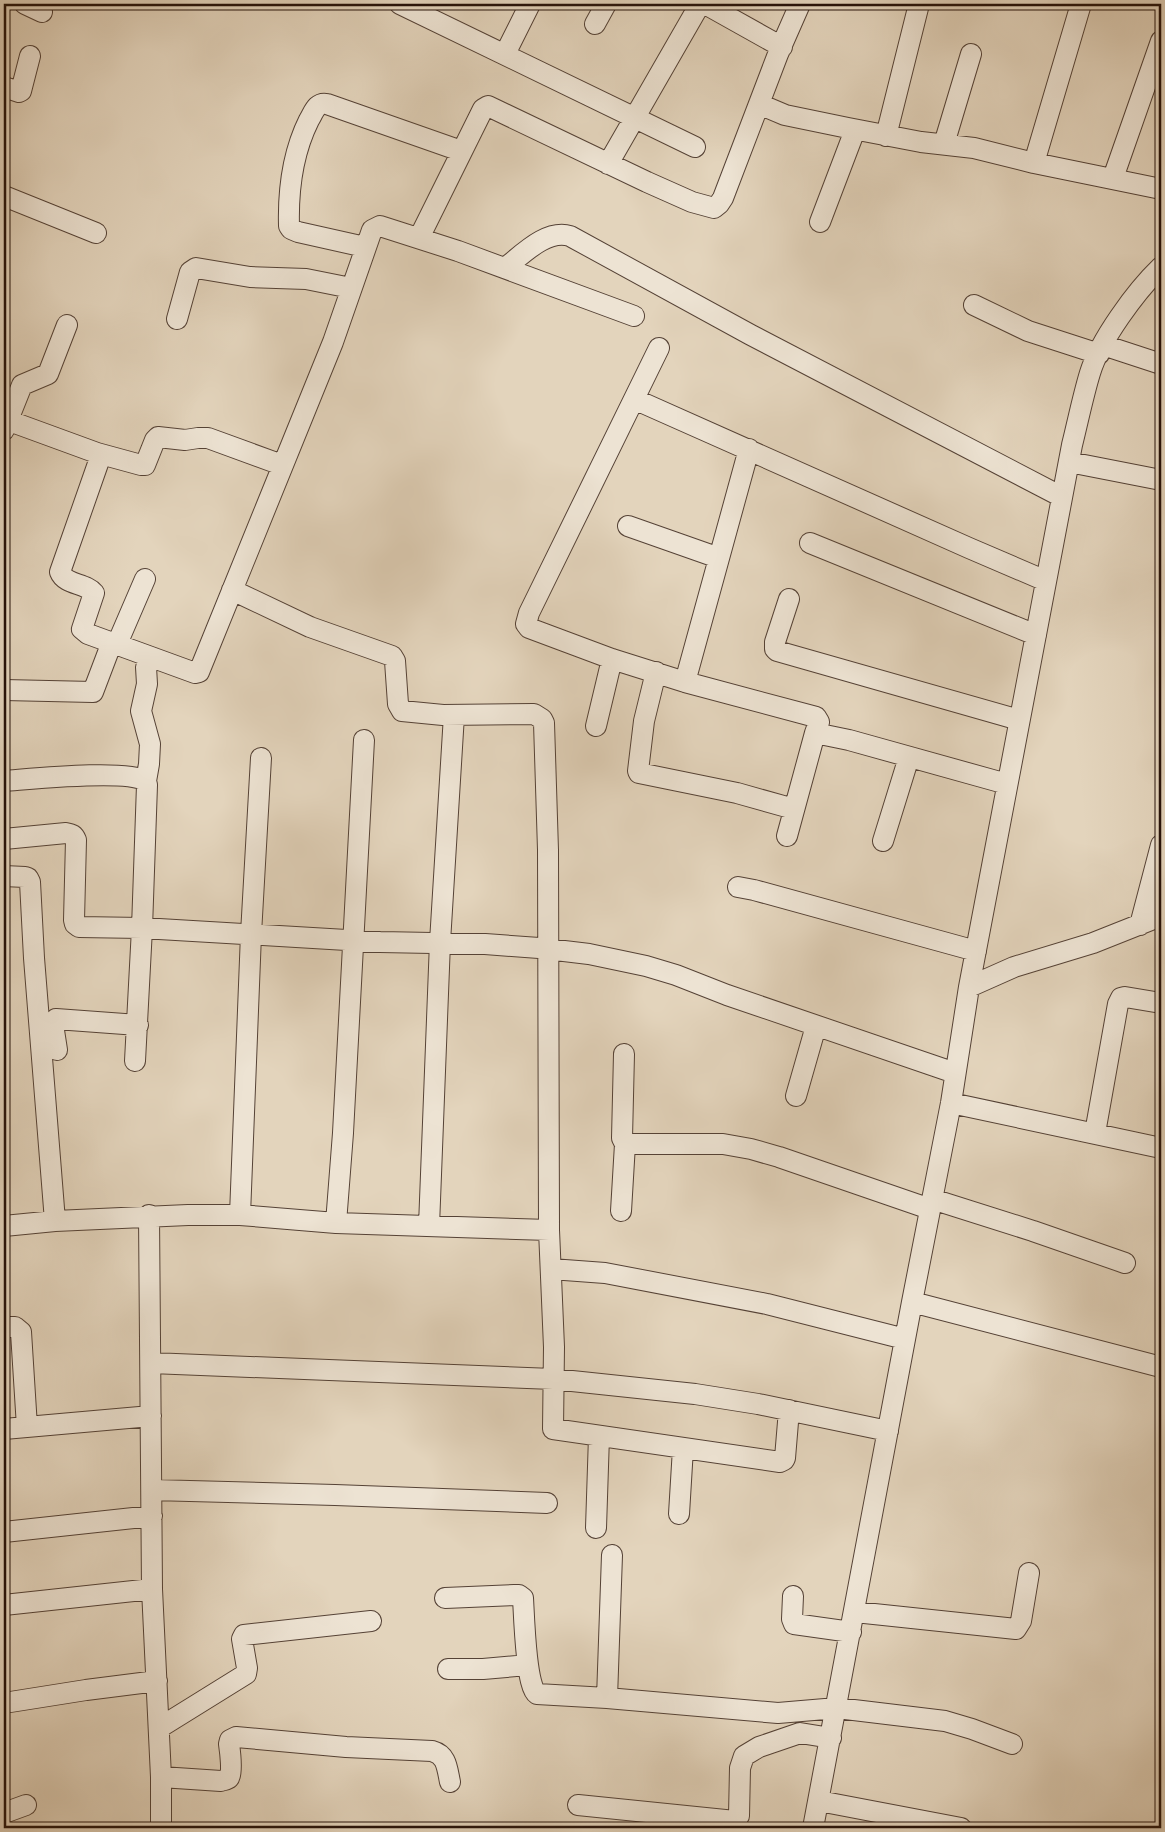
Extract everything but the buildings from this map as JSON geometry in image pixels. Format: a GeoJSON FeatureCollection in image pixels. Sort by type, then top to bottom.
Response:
{"type":"FeatureCollection","features":[{"type":"Feature","properties":{"kind":"street"},"geometry":{"type":"LineString","coordinates":[[400,4],[695,147]]}},
{"type":"Feature","properties":{"kind":"street"},"geometry":{"type":"LineString","coordinates":[[505,54],[530,4]]}},
{"type":"Feature","properties":{"kind":"street"},"geometry":{"type":"LineString","coordinates":[[594,24],[606,4]]}},
{"type":"Feature","properties":{"kind":"street"},"geometry":{"type":"LineString","coordinates":[[608,164],[700,4]]}},
{"type":"Feature","properties":{"kind":"street"},"geometry":{"type":"LineString","coordinates":[[706,4],[782,46]]}},
{"type":"Feature","properties":{"kind":"street"},"geometry":{"type":"LineString","coordinates":[[419,238],[461,151],[483,110],[488,106],[692,202],[714,208],[723,198],[758,104],[800,4]]}},
{"type":"Feature","properties":{"kind":"street"},"geometry":{"type":"LineString","coordinates":[[886,136],[919,4]]}},
{"type":"Feature","properties":{"kind":"street"},"geometry":{"type":"LineString","coordinates":[[1034,163],[1081,4]]}},
{"type":"Feature","properties":{"kind":"street"},"geometry":{"type":"LineString","coordinates":[[1112,178],[1161,42]]}},
{"type":"Feature","properties":{"kind":"street"},"geometry":{"type":"LineString","coordinates":[[944,144],[971,54]]}},
{"type":"Feature","properties":{"kind":"street"},"geometry":{"type":"LineString","coordinates":[[4,87],[21,92],[30,56]]}},
{"type":"Feature","properties":{"kind":"street"},"geometry":{"type":"LineString","coordinates":[[365,247],[298,232],[290,226],[289,202],[295,156],[306,126],[316,107],[327,104],[461,151]]}},
{"type":"Feature","properties":{"kind":"street"},"geometry":{"type":"LineString","coordinates":[[758,104],[785,115],[855,130],[974,148],[1034,163],[1161,189]]}},
{"type":"Feature","properties":{"kind":"street"},"geometry":{"type":"LineString","coordinates":[[820,222],[855,130]]}},
{"type":"Feature","properties":{"kind":"street"},"geometry":{"type":"LineString","coordinates":[[4,196],[96,234]]}},
{"type":"Feature","properties":{"kind":"street"},"geometry":{"type":"LineString","coordinates":[[101,454],[60,572],[63,577],[89,589],[94,594],[82,629],[84,632],[195,673],[198,672],[333,342],[372,230],[380,226],[419,238],[634,316]]}},
{"type":"Feature","properties":{"kind":"street"},"geometry":{"type":"LineString","coordinates":[[505,268],[548,237],[564,234],[570,236],[750,335],[1056,494]]}},
{"type":"Feature","properties":{"kind":"street"},"geometry":{"type":"LineString","coordinates":[[177,319],[190,272],[196,268],[250,277],[306,279],[352,288]]}},
{"type":"Feature","properties":{"kind":"street"},"geometry":{"type":"LineString","coordinates":[[813,1828],[818,1801],[824,1736],[831,1708],[881,1430],[894,1336],[912,1302],[924,1204],[951,1103],[946,1070],[969,987],[967,948],[1056,494],[1069,462],[1091,371],[1093,350],[1160,271]]}},
{"type":"Feature","properties":{"kind":"street"},"geometry":{"type":"LineString","coordinates":[[974,305],[1028,330],[1093,350],[1161,364]]}},
{"type":"Feature","properties":{"kind":"street"},"geometry":{"type":"LineString","coordinates":[[67,325],[48,374],[22,384],[5,423],[101,454],[144,465],[158,437],[185,440],[203,437],[282,465]]}},
{"type":"Feature","properties":{"kind":"street"},"geometry":{"type":"LineString","coordinates":[[659,348],[529,613],[526,624],[534,631],[685,682],[816,718],[819,722],[787,836]]}},
{"type":"Feature","properties":{"kind":"street"},"geometry":{"type":"LineString","coordinates":[[634,398],[1039,578]]}},
{"type":"Feature","properties":{"kind":"street"},"geometry":{"type":"LineString","coordinates":[[685,682],[749,450]]}},
{"type":"Feature","properties":{"kind":"street"},"geometry":{"type":"LineString","coordinates":[[1069,462],[1161,480]]}},
{"type":"Feature","properties":{"kind":"street"},"geometry":{"type":"LineString","coordinates":[[628,526],[719,558]]}},
{"type":"Feature","properties":{"kind":"street"},"geometry":{"type":"LineString","coordinates":[[810,543],[1030,632]]}},
{"type":"Feature","properties":{"kind":"street"},"geometry":{"type":"LineString","coordinates":[[4,690],[93,692],[145,578]]}},
{"type":"Feature","properties":{"kind":"street"},"geometry":{"type":"LineString","coordinates":[[232,590],[310,628],[392,656],[395,661],[398,704],[402,711],[454,715],[534,714],[542,719],[544,723],[548,850],[549,1230],[554,1347],[552,1426],[554,1430],[782,1462],[785,1458],[789,1410]]}},
{"type":"Feature","properties":{"kind":"street"},"geometry":{"type":"LineString","coordinates":[[789,599],[775,642],[775,649],[777,651],[1011,718]]}},
{"type":"Feature","properties":{"kind":"street"},"geometry":{"type":"LineString","coordinates":[[136,1061],[146,781],[150,744],[141,710],[147,684],[146,667],[154,658]]}},
{"type":"Feature","properties":{"kind":"street"},"geometry":{"type":"LineString","coordinates":[[596,726],[612,658]]}},
{"type":"Feature","properties":{"kind":"street"},"geometry":{"type":"LineString","coordinates":[[656,672],[644,721],[639,773],[737,793],[794,809]]}},
{"type":"Feature","properties":{"kind":"street"},"geometry":{"type":"LineString","coordinates":[[429,1226],[440,942],[454,715]]}},
{"type":"Feature","properties":{"kind":"street"},"geometry":{"type":"LineString","coordinates":[[815,733],[1000,782]]}},
{"type":"Feature","properties":{"kind":"street"},"geometry":{"type":"LineString","coordinates":[[336,1223],[343,1134],[364,740]]}},
{"type":"Feature","properties":{"kind":"street"},"geometry":{"type":"LineString","coordinates":[[883,841],[909,757]]}},
{"type":"Feature","properties":{"kind":"street"},"geometry":{"type":"LineString","coordinates":[[240,1215],[251,934],[261,758]]}},
{"type":"Feature","properties":{"kind":"street"},"geometry":{"type":"LineString","coordinates":[[4,781],[99,775],[137,778],[146,781]]}},
{"type":"Feature","properties":{"kind":"street"},"geometry":{"type":"LineString","coordinates":[[4,839],[72,834],[76,840],[75,924],[79,927],[142,928],[380,942],[440,942],[548,949],[590,954],[646,966],[946,1070]]}},
{"type":"Feature","properties":{"kind":"street"},"geometry":{"type":"LineString","coordinates":[[1140,925],[1161,845]]}},
{"type":"Feature","properties":{"kind":"street"},"geometry":{"type":"LineString","coordinates":[[4,876],[25,876],[30,882],[34,958],[55,1221]]}},
{"type":"Feature","properties":{"kind":"street"},"geometry":{"type":"LineString","coordinates":[[738,887],[967,948]]}},
{"type":"Feature","properties":{"kind":"street"},"geometry":{"type":"LineString","coordinates":[[969,987],[1014,967],[1093,943],[1161,916]]}},
{"type":"Feature","properties":{"kind":"street"},"geometry":{"type":"LineString","coordinates":[[1095,1133],[1118,1004],[1121,998],[1161,1003]]}},
{"type":"Feature","properties":{"kind":"street"},"geometry":{"type":"LineString","coordinates":[[57,1050],[53,1024],[56,1019],[138,1025]]}},
{"type":"Feature","properties":{"kind":"street"},"geometry":{"type":"LineString","coordinates":[[796,1096],[816,1026]]}},
{"type":"Feature","properties":{"kind":"street"},"geometry":{"type":"LineString","coordinates":[[621,1211],[625,1144],[622,1138],[624,1054]]}},
{"type":"Feature","properties":{"kind":"street"},"geometry":{"type":"LineString","coordinates":[[951,1103],[1161,1148]]}},
{"type":"Feature","properties":{"kind":"street"},"geometry":{"type":"LineString","coordinates":[[625,1144],[736,1146],[779,1157],[924,1204],[1033,1231],[1125,1263]]}},
{"type":"Feature","properties":{"kind":"street"},"geometry":{"type":"LineString","coordinates":[[4,1226],[149,1215],[240,1215],[336,1223],[549,1230]]}},
{"type":"Feature","properties":{"kind":"street"},"geometry":{"type":"LineString","coordinates":[[149,1215],[152,1589],[162,1777],[162,1828]]}},
{"type":"Feature","properties":{"kind":"street"},"geometry":{"type":"LineString","coordinates":[[551,1269],[605,1273],[673,1285],[767,1304],[894,1336]]}},
{"type":"Feature","properties":{"kind":"street"},"geometry":{"type":"LineString","coordinates":[[912,1302],[1161,1367]]}},
{"type":"Feature","properties":{"kind":"street"},"geometry":{"type":"LineString","coordinates":[[4,1327],[15,1327],[21,1332],[26,1427]]}},
{"type":"Feature","properties":{"kind":"street"},"geometry":{"type":"LineString","coordinates":[[150,1363],[553,1378],[695,1394],[789,1410],[881,1430]]}},
{"type":"Feature","properties":{"kind":"street"},"geometry":{"type":"LineString","coordinates":[[4,1429],[150,1416]]}},
{"type":"Feature","properties":{"kind":"street"},"geometry":{"type":"LineString","coordinates":[[596,1528],[599,1436]]}},
{"type":"Feature","properties":{"kind":"street"},"geometry":{"type":"LineString","coordinates":[[679,1514],[684,1448]]}},
{"type":"Feature","properties":{"kind":"street"},"geometry":{"type":"LineString","coordinates":[[152,1490],[547,1503]]}},
{"type":"Feature","properties":{"kind":"street"},"geometry":{"type":"LineString","coordinates":[[4,1532],[152,1516]]}},
{"type":"Feature","properties":{"kind":"street"},"geometry":{"type":"LineString","coordinates":[[608,1698],[612,1555]]}},
{"type":"Feature","properties":{"kind":"street"},"geometry":{"type":"LineString","coordinates":[[793,1596],[792,1619],[794,1624],[1016,1629],[1021,1621],[1029,1573]]}},
{"type":"Feature","properties":{"kind":"street"},"geometry":{"type":"LineString","coordinates":[[4,1605],[152,1589]]}},
{"type":"Feature","properties":{"kind":"street"},"geometry":{"type":"LineString","coordinates":[[445,1598],[514,1595],[523,1598],[528,1665],[532,1689],[537,1694],[608,1698],[778,1713],[831,1708],[945,1721],[972,1728],[1012,1744]]}},
{"type":"Feature","properties":{"kind":"street"},"geometry":{"type":"LineString","coordinates":[[159,1728],[246,1674],[247,1668],[242,1639],[244,1635],[371,1621]]}},
{"type":"Feature","properties":{"kind":"street"},"geometry":{"type":"LineString","coordinates":[[448,1669],[483,1669],[528,1665]]}},
{"type":"Feature","properties":{"kind":"street"},"geometry":{"type":"LineString","coordinates":[[4,1703],[157,1681]]}},
{"type":"Feature","properties":{"kind":"street"},"geometry":{"type":"LineString","coordinates":[[578,1805],[735,1821],[739,1816],[740,1768],[744,1756],[759,1747],[800,1733],[824,1736]]}},
{"type":"Feature","properties":{"kind":"street"},"geometry":{"type":"LineString","coordinates":[[162,1777],[227,1780],[230,1778],[231,1772],[229,1744],[232,1738],[236,1737],[346,1748],[432,1751],[441,1754],[445,1760],[450,1782]]}},
{"type":"Feature","properties":{"kind":"street"},"geometry":{"type":"LineString","coordinates":[[818,1801],[961,1828]]}},
{"type":"Feature","properties":{"kind":"street"},"geometry":{"type":"LineString","coordinates":[[4,1813],[26,1805]]}}]}
